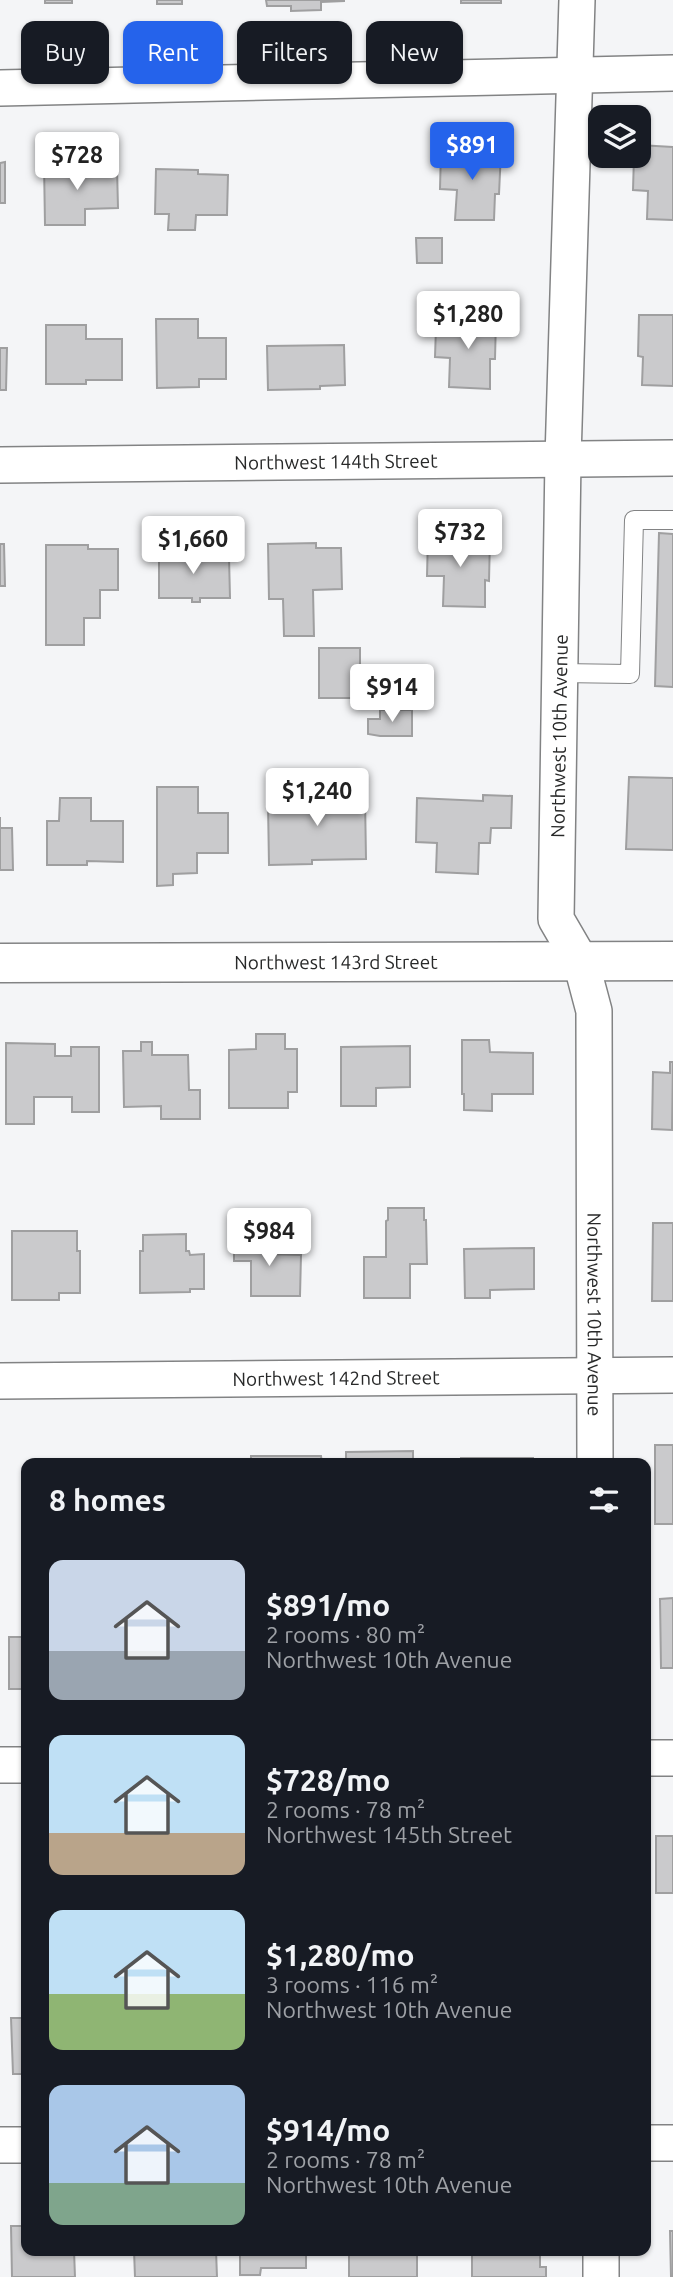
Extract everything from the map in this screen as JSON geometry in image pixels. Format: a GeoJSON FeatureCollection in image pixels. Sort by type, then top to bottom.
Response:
{"type":"FeatureCollection","features":[{"type":"Feature","properties":{"kind":"street","name":"Northwest 10th Avenue"},"geometry":{"type":"LineString","coordinates":[[577,0],[563,458],[556,919],[581,962],[594,1011],[595,1458]]}},
{"type":"Feature","properties":{"kind":"street"},"geometry":{"type":"LineString","coordinates":[[0,88],[673,73]]}},
{"type":"Feature","properties":{"kind":"street","name":"Northwest 144th Street"},"geometry":{"type":"LineString","coordinates":[[0,465],[673,458]]}},
{"type":"Feature","properties":{"kind":"street","name":"Northwest 143rd Street"},"geometry":{"type":"LineString","coordinates":[[0,963],[673,961]]}},
{"type":"Feature","properties":{"kind":"street","name":"Northwest 142nd Street"},"geometry":{"type":"LineString","coordinates":[[0,1381],[673,1375]]}},
{"type":"Feature","properties":{"kind":"street"},"geometry":{"type":"LineString","coordinates":[[651,1758],[673,1758]]}},
{"type":"Feature","properties":{"kind":"street"},"geometry":{"type":"LineString","coordinates":[[0,1765],[21,1765]]}},
{"type":"Feature","properties":{"kind":"street"},"geometry":{"type":"LineString","coordinates":[[651,2143],[673,2143]]}},
{"type":"Feature","properties":{"kind":"street"},"geometry":{"type":"LineString","coordinates":[[0,2145],[21,2145]]}},
{"type":"Feature","properties":{"kind":"street"},"geometry":{"type":"LineString","coordinates":[[601,2256],[601,2277]]}},
{"type":"Feature","properties":{"kind":"lane"},"geometry":{"type":"LineString","coordinates":[[560,673],[630,674],[634,520],[673,520]]}},
{"type":"Feature","properties":{"kind":"building"},"geometry":{"type":"Polygon","coordinates":[[[45,0],[72,0],[72,3],[45,3],[45,0]]]}},
{"type":"Feature","properties":{"kind":"building"},"geometry":{"type":"Polygon","coordinates":[[[157,0],[182,0],[182,4],[157,4],[157,0]]]}},
{"type":"Feature","properties":{"kind":"building"},"geometry":{"type":"Polygon","coordinates":[[[266,0],[344,1],[321,2],[321,10],[291,11],[291,6],[267,6],[266,0]]]}},
{"type":"Feature","properties":{"kind":"building"},"geometry":{"type":"Polygon","coordinates":[[[461,0],[501,0],[501,3],[461,3],[461,0]]]}},
{"type":"Feature","properties":{"kind":"building"},"geometry":{"type":"Polygon","coordinates":[[[651,146],[673,147],[673,220],[647,219],[648,191],[633,190],[634,168],[651,168],[651,146]]]}},
{"type":"Feature","properties":{"kind":"building"},"geometry":{"type":"Polygon","coordinates":[[[441,150],[501,151],[499,194],[495,194],[494,220],[455,220],[457,190],[440,189],[441,150]]]}},
{"type":"Feature","properties":{"kind":"building"},"geometry":{"type":"Polygon","coordinates":[[[5,162],[5,203],[0,203],[0,163],[5,162]]]}},
{"type":"Feature","properties":{"kind":"building"},"geometry":{"type":"Polygon","coordinates":[[[44,163],[88,163],[88,169],[117,168],[118,208],[85,209],[85,225],[45,225],[44,163]]]}},
{"type":"Feature","properties":{"kind":"building"},"geometry":{"type":"Polygon","coordinates":[[[156,169],[198,170],[198,174],[228,175],[227,215],[196,215],[195,230],[168,230],[169,214],[155,214],[156,169]]]}},
{"type":"Feature","properties":{"kind":"building"},"geometry":{"type":"Polygon","coordinates":[[[416,238],[442,238],[442,263],[417,263],[416,238]]]}},
{"type":"Feature","properties":{"kind":"building"},"geometry":{"type":"Polygon","coordinates":[[[639,315],[673,315],[673,386],[642,385],[643,357],[638,356],[639,315]]]}},
{"type":"Feature","properties":{"kind":"building"},"geometry":{"type":"Polygon","coordinates":[[[451,318],[496,319],[495,359],[490,359],[490,389],[449,387],[450,358],[435,357],[436,327],[451,328],[451,318]]]}},
{"type":"Feature","properties":{"kind":"building"},"geometry":{"type":"Polygon","coordinates":[[[156,319],[198,319],[198,338],[226,338],[226,379],[199,379],[199,387],[157,388],[156,319]]]}},
{"type":"Feature","properties":{"kind":"building"},"geometry":{"type":"Polygon","coordinates":[[[46,325],[86,325],[86,339],[122,339],[122,380],[86,380],[86,384],[46,384],[46,325]]]}},
{"type":"Feature","properties":{"kind":"building"},"geometry":{"type":"Polygon","coordinates":[[[344,345],[345,385],[320,386],[320,389],[268,390],[267,346],[344,345]]]}},
{"type":"Feature","properties":{"kind":"building"},"geometry":{"type":"Polygon","coordinates":[[[0,348],[7,348],[6,390],[0,390],[0,348]]]}},
{"type":"Feature","properties":{"kind":"building"},"geometry":{"type":"Polygon","coordinates":[[[659,533],[673,534],[673,687],[655,686],[659,533]]]}},
{"type":"Feature","properties":{"kind":"building"},"geometry":{"type":"Polygon","coordinates":[[[428,536],[490,538],[489,581],[485,580],[485,607],[443,606],[444,576],[427,576],[428,536]]]}},
{"type":"Feature","properties":{"kind":"building"},"geometry":{"type":"Polygon","coordinates":[[[316,543],[316,548],[341,548],[342,589],[313,590],[314,636],[284,636],[283,599],[269,599],[268,544],[316,543]]]}},
{"type":"Feature","properties":{"kind":"building"},"geometry":{"type":"Polygon","coordinates":[[[0,544],[4,544],[5,586],[0,586],[0,544]]]}},
{"type":"Feature","properties":{"kind":"building"},"geometry":{"type":"Polygon","coordinates":[[[46,545],[88,545],[88,549],[118,549],[118,590],[100,590],[100,618],[84,618],[84,645],[46,645],[46,545]]]}},
{"type":"Feature","properties":{"kind":"building"},"geometry":{"type":"Polygon","coordinates":[[[199,552],[199,557],[229,557],[230,598],[200,598],[200,602],[192,602],[192,598],[159,598],[159,553],[199,552]]]}},
{"type":"Feature","properties":{"kind":"building"},"geometry":{"type":"Polygon","coordinates":[[[319,648],[360,648],[360,698],[319,698],[319,648]]]}},
{"type":"Feature","properties":{"kind":"building"},"geometry":{"type":"Polygon","coordinates":[[[380,710],[412,710],[412,736],[368,734],[368,719],[380,719],[380,710]]]}},
{"type":"Feature","properties":{"kind":"building"},"geometry":{"type":"Polygon","coordinates":[[[629,777],[673,778],[673,850],[626,849],[629,777]]]}},
{"type":"Feature","properties":{"kind":"building"},"geometry":{"type":"Polygon","coordinates":[[[157,787],[198,787],[198,813],[228,813],[228,853],[197,853],[197,873],[173,874],[173,885],[157,886],[157,787]]]}},
{"type":"Feature","properties":{"kind":"building"},"geometry":{"type":"Polygon","coordinates":[[[345,789],[345,799],[365,798],[366,859],[312,860],[312,864],[269,865],[268,804],[286,804],[286,791],[345,789]]]}},
{"type":"Feature","properties":{"kind":"building"},"geometry":{"type":"Polygon","coordinates":[[[483,795],[512,796],[511,828],[491,828],[490,843],[479,843],[478,874],[436,872],[437,843],[416,842],[417,798],[483,801],[483,795]]]}},
{"type":"Feature","properties":{"kind":"building"},"geometry":{"type":"Polygon","coordinates":[[[60,798],[91,798],[91,821],[123,821],[123,862],[87,861],[87,865],[47,865],[47,821],[59,821],[60,798]]]}},
{"type":"Feature","properties":{"kind":"building"},"geometry":{"type":"Polygon","coordinates":[[[0,828],[12,828],[13,870],[0,870],[0,828]]]}},
{"type":"Feature","properties":{"kind":"building"},"geometry":{"type":"Polygon","coordinates":[[[256,1034],[285,1034],[285,1049],[297,1049],[297,1092],[288,1092],[288,1108],[229,1108],[229,1050],[256,1049],[256,1034]]]}},
{"type":"Feature","properties":{"kind":"building"},"geometry":{"type":"Polygon","coordinates":[[[462,1040],[489,1040],[490,1052],[533,1053],[533,1094],[492,1094],[492,1111],[464,1110],[462,1040]]]}},
{"type":"Feature","properties":{"kind":"building"},"geometry":{"type":"Polygon","coordinates":[[[141,1042],[152,1042],[152,1055],[188,1055],[189,1090],[200,1090],[200,1119],[161,1119],[161,1106],[124,1107],[123,1051],[141,1051],[141,1042]]]}},
{"type":"Feature","properties":{"kind":"building"},"geometry":{"type":"Polygon","coordinates":[[[6,1043],[55,1044],[55,1056],[71,1056],[71,1047],[99,1047],[99,1112],[72,1112],[72,1097],[34,1097],[34,1124],[6,1124],[6,1043]]]}},
{"type":"Feature","properties":{"kind":"building"},"geometry":{"type":"Polygon","coordinates":[[[410,1046],[410,1087],[376,1088],[376,1106],[341,1106],[341,1047],[410,1046]]]}},
{"type":"Feature","properties":{"kind":"building"},"geometry":{"type":"Polygon","coordinates":[[[670,1062],[673,1062],[672,1130],[652,1129],[653,1072],[670,1073],[670,1062]]]}},
{"type":"Feature","properties":{"kind":"building"},"geometry":{"type":"Polygon","coordinates":[[[388,1208],[424,1208],[427,1264],[410,1264],[410,1298],[364,1298],[364,1257],[386,1257],[388,1208]]]}},
{"type":"Feature","properties":{"kind":"building"},"geometry":{"type":"Polygon","coordinates":[[[653,1223],[673,1223],[673,1301],[652,1301],[653,1223]]]}},
{"type":"Feature","properties":{"kind":"building"},"geometry":{"type":"Polygon","coordinates":[[[12,1231],[77,1231],[80,1293],[59,1293],[59,1300],[12,1300],[12,1231]]]}},
{"type":"Feature","properties":{"kind":"building"},"geometry":{"type":"Polygon","coordinates":[[[186,1234],[186,1251],[189,1251],[190,1255],[204,1254],[204,1289],[190,1289],[190,1292],[140,1293],[140,1251],[143,1251],[143,1235],[186,1234]]]}},
{"type":"Feature","properties":{"kind":"building"},"geometry":{"type":"Polygon","coordinates":[[[234,1236],[266,1236],[266,1254],[301,1255],[300,1296],[251,1296],[251,1261],[234,1261],[234,1236]]]}},
{"type":"Feature","properties":{"kind":"building"},"geometry":{"type":"Polygon","coordinates":[[[534,1248],[534,1289],[490,1290],[490,1298],[465,1298],[464,1249],[534,1248]]]}},
{"type":"Feature","properties":{"kind":"building"},"geometry":{"type":"Polygon","coordinates":[[[655,1445],[673,1445],[673,1524],[655,1524],[655,1445]]]}},
{"type":"Feature","properties":{"kind":"building"},"geometry":{"type":"Polygon","coordinates":[[[413,1451],[413,1458],[346,1458],[346,1452],[413,1451]]]}},
{"type":"Feature","properties":{"kind":"building"},"geometry":{"type":"Polygon","coordinates":[[[321,1456],[321,1458],[251,1458],[321,1456]]]}},
{"type":"Feature","properties":{"kind":"building"},"geometry":{"type":"Polygon","coordinates":[[[673,1598],[673,1668],[661,1668],[660,1599],[673,1598]]]}},
{"type":"Feature","properties":{"kind":"building"},"geometry":{"type":"Polygon","coordinates":[[[9,1637],[21,1637],[21,1689],[9,1689],[9,1637]]]}},
{"type":"Feature","properties":{"kind":"building"},"geometry":{"type":"Polygon","coordinates":[[[656,1836],[673,1836],[673,1893],[656,1893],[656,1836]]]}},
{"type":"Feature","properties":{"kind":"building"},"geometry":{"type":"Polygon","coordinates":[[[11,2018],[21,2018],[21,2074],[13,2074],[11,2018]]]}},
{"type":"Feature","properties":{"kind":"building"},"geometry":{"type":"Polygon","coordinates":[[[11,2226],[21,2226],[21,2256],[74,2256],[75,2277],[12,2277],[11,2226]]]}},
{"type":"Feature","properties":{"kind":"building"},"geometry":{"type":"Polygon","coordinates":[[[670,2231],[673,2231],[673,2277],[671,2277],[670,2231]]]}},
{"type":"Feature","properties":{"kind":"building"},"geometry":{"type":"Polygon","coordinates":[[[134,2256],[216,2256],[217,2277],[135,2277],[134,2256]]]}},
{"type":"Feature","properties":{"kind":"building"},"geometry":{"type":"Polygon","coordinates":[[[240,2256],[306,2256],[306,2268],[261,2268],[260,2275],[240,2275],[240,2256]]]}},
{"type":"Feature","properties":{"kind":"building"},"geometry":{"type":"Polygon","coordinates":[[[349,2256],[417,2256],[417,2277],[349,2277],[349,2256]]]}},
{"type":"Feature","properties":{"kind":"building"},"geometry":{"type":"Polygon","coordinates":[[[472,2256],[540,2256],[540,2267],[546,2267],[546,2277],[472,2277],[472,2256]]]}}]}
